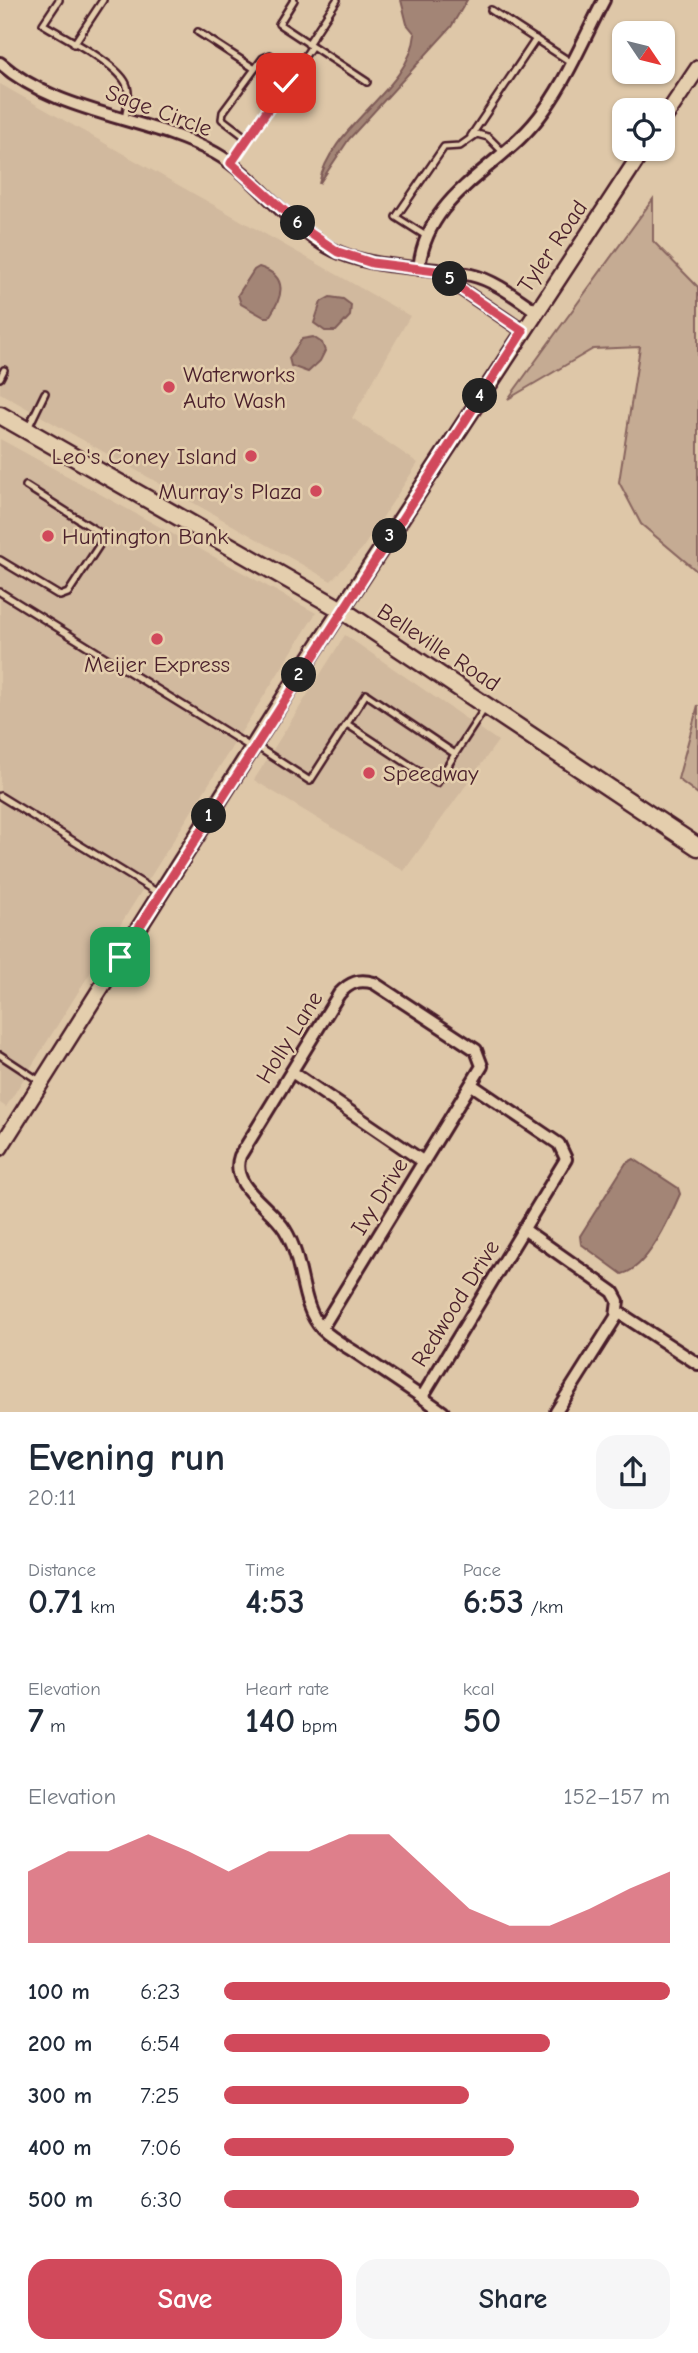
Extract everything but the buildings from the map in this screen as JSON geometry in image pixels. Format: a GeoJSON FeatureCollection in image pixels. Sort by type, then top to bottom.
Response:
{"type":"FeatureCollection","features":[{"type":"Feature","properties":{"kind":"main road","name":"Belleville Road"},"geometry":{"type":"LineString","coordinates":[[0,415],[341,610],[698,847]]}},
{"type":"Feature","properties":{"kind":"street"},"geometry":{"type":"LineString","coordinates":[[419,269],[426,236],[443,207],[504,153],[546,109],[604,0]]}},
{"type":"Feature","properties":{"kind":"street","name":"Sage Circle"},"geometry":{"type":"LineString","coordinates":[[0,63],[46,93],[214,152],[231,163],[307,231],[338,252],[372,263],[473,275],[536,311]]}},
{"type":"Feature","properties":{"kind":"street"},"geometry":{"type":"LineString","coordinates":[[675,102],[698,68]]}},
{"type":"Feature","properties":{"kind":"street","name":"Tyler Road"},"geometry":{"type":"LineString","coordinates":[[0,1148],[341,610],[636,161]]}},
{"type":"Feature","properties":{"kind":"street"},"geometry":{"type":"LineString","coordinates":[[444,272],[458,287],[523,331]]}},
{"type":"Feature","properties":{"kind":"street","name":"Holly Lane"},"geometry":{"type":"LineString","coordinates":[[443,1412],[322,1328],[308,1306],[301,1266],[290,1238],[271,1210],[243,1184],[237,1170],[240,1156],[340,994],[347,985],[362,979],[374,983],[476,1050],[482,1066],[472,1085]]}},
{"type":"Feature","properties":{"kind":"street"},"geometry":{"type":"LineString","coordinates":[[292,1072],[424,1162]]}},
{"type":"Feature","properties":{"kind":"street"},"geometry":{"type":"LineString","coordinates":[[472,1085],[559,1143],[565,1152],[564,1166],[525,1230],[613,1292],[618,1301],[618,1312],[556,1412]]}},
{"type":"Feature","properties":{"kind":"street","name":"Ivy Drive"},"geometry":{"type":"LineString","coordinates":[[322,1328],[472,1085]]}},
{"type":"Feature","properties":{"kind":"street","name":"Redwood Drive"},"geometry":{"type":"LineString","coordinates":[[422,1397],[525,1230]]}},
{"type":"Feature","properties":{"kind":"street"},"geometry":{"type":"LineString","coordinates":[[618,1312],[698,1364]]}},
{"type":"Feature","properties":{"kind":"lane"},"geometry":{"type":"LineString","coordinates":[[59,0],[43,24],[116,70],[127,83],[125,119]]}},
{"type":"Feature","properties":{"kind":"lane"},"geometry":{"type":"LineString","coordinates":[[74,44],[103,0]]}},
{"type":"Feature","properties":{"kind":"lane"},"geometry":{"type":"LineString","coordinates":[[294,0],[279,24],[367,82]]}},
{"type":"Feature","properties":{"kind":"lane"},"geometry":{"type":"LineString","coordinates":[[231,163],[295,70],[337,0]]}},
{"type":"Feature","properties":{"kind":"lane"},"geometry":{"type":"LineString","coordinates":[[491,10],[572,63]]}},
{"type":"Feature","properties":{"kind":"lane"},"geometry":{"type":"LineString","coordinates":[[198,32],[255,69]]}},
{"type":"Feature","properties":{"kind":"lane"},"geometry":{"type":"LineString","coordinates":[[469,139],[536,39]]}},
{"type":"Feature","properties":{"kind":"lane"},"geometry":{"type":"LineString","coordinates":[[248,139],[222,119],[223,112],[263,58],[270,55],[295,70]]}},
{"type":"Feature","properties":{"kind":"lane"},"geometry":{"type":"LineString","coordinates":[[426,236],[396,217],[444,147],[460,146],[481,134],[504,153]]}},
{"type":"Feature","properties":{"kind":"lane"},"geometry":{"type":"LineString","coordinates":[[0,378],[4,370]]}},
{"type":"Feature","properties":{"kind":"lane"},"geometry":{"type":"LineString","coordinates":[[26,430],[46,393]]}},
{"type":"Feature","properties":{"kind":"lane"},"geometry":{"type":"LineString","coordinates":[[0,560],[55,597],[68,593],[101,545],[100,533],[26,486]]}},
{"type":"Feature","properties":{"kind":"lane"},"geometry":{"type":"LineString","coordinates":[[0,592],[310,781],[366,694],[455,754]]}},
{"type":"Feature","properties":{"kind":"lane"},"geometry":{"type":"LineString","coordinates":[[347,724],[436,783],[487,706]]}},
{"type":"Feature","properties":{"kind":"lane"},"geometry":{"type":"LineString","coordinates":[[0,796],[159,894]]}},
{"type":"Feature","properties":{"kind":"lane"},"geometry":{"type":"LineString","coordinates":[[0,1055],[41,1082]]}},
{"type":"Feature","properties":{"kind":"shaded area"},"geometry":{"type":"Polygon","coordinates":[[[401,0],[467,0],[451,27],[349,139],[319,184],[326,163],[338,144],[385,91],[410,54],[415,34],[407,24],[401,0]]]}},
{"type":"Feature","properties":{"kind":"shaded area"},"geometry":{"type":"Polygon","coordinates":[[[0,84],[410,316],[352,418],[418,463],[362,549],[331,581],[0,393],[0,84]]]}},
{"type":"Feature","properties":{"kind":"shaded area"},"geometry":{"type":"Polygon","coordinates":[[[653,199],[653,241],[698,287],[698,572],[641,524],[619,482],[640,347],[593,349],[508,399],[653,199]]]}},
{"type":"Feature","properties":{"kind":"shaded area"},"geometry":{"type":"Polygon","coordinates":[[[259,267],[275,276],[281,288],[278,302],[269,317],[264,317],[241,304],[238,295],[254,270],[259,267]]]}},
{"type":"Feature","properties":{"kind":"shaded area"},"geometry":{"type":"Polygon","coordinates":[[[330,297],[343,299],[351,305],[350,316],[336,331],[325,331],[314,323],[321,302],[330,297]]]}},
{"type":"Feature","properties":{"kind":"shaded area"},"geometry":{"type":"Polygon","coordinates":[[[313,337],[322,343],[325,351],[320,361],[308,372],[291,366],[289,358],[302,339],[313,337]]]}},
{"type":"Feature","properties":{"kind":"shaded area"},"geometry":{"type":"Polygon","coordinates":[[[0,439],[316,613],[6,1107],[0,1103],[0,439]]]}},
{"type":"Feature","properties":{"kind":"shaded area"},"geometry":{"type":"Polygon","coordinates":[[[345,635],[498,741],[404,871],[254,780],[345,635]]]}},
{"type":"Feature","properties":{"kind":"shaded area"},"geometry":{"type":"Polygon","coordinates":[[[698,705],[698,794],[678,779],[698,705]]]}},
{"type":"Feature","properties":{"kind":"shaded area"},"geometry":{"type":"Polygon","coordinates":[[[634,1159],[678,1188],[680,1194],[649,1252],[632,1270],[622,1274],[581,1244],[580,1236],[626,1163],[634,1159]]]}},
{"type":"Feature","properties":{"kind":"place","name":"Waterworks Auto Wash"},"geometry":{"type":"Point","coordinates":[169,387]}},
{"type":"Feature","properties":{"kind":"place","name":"Leo's Coney Island"},"geometry":{"type":"Point","coordinates":[251,456]}},
{"type":"Feature","properties":{"kind":"place","name":"Murray's Plaza"},"geometry":{"type":"Point","coordinates":[316,491]}},
{"type":"Feature","properties":{"kind":"place","name":"Huntington Bank"},"geometry":{"type":"Point","coordinates":[48,536]}},
{"type":"Feature","properties":{"kind":"place","name":"Meijer Express"},"geometry":{"type":"Point","coordinates":[157,639]}},
{"type":"Feature","properties":{"kind":"place","name":"Speedway"},"geometry":{"type":"Point","coordinates":[369,773]}},
{"type":"Feature","properties":{"kind":"route"},"geometry":{"type":"LineString","coordinates":[[120,957],[294,682],[523,331],[458,287],[444,272],[372,263],[338,252],[307,231],[231,163],[286,83]]}}]}
